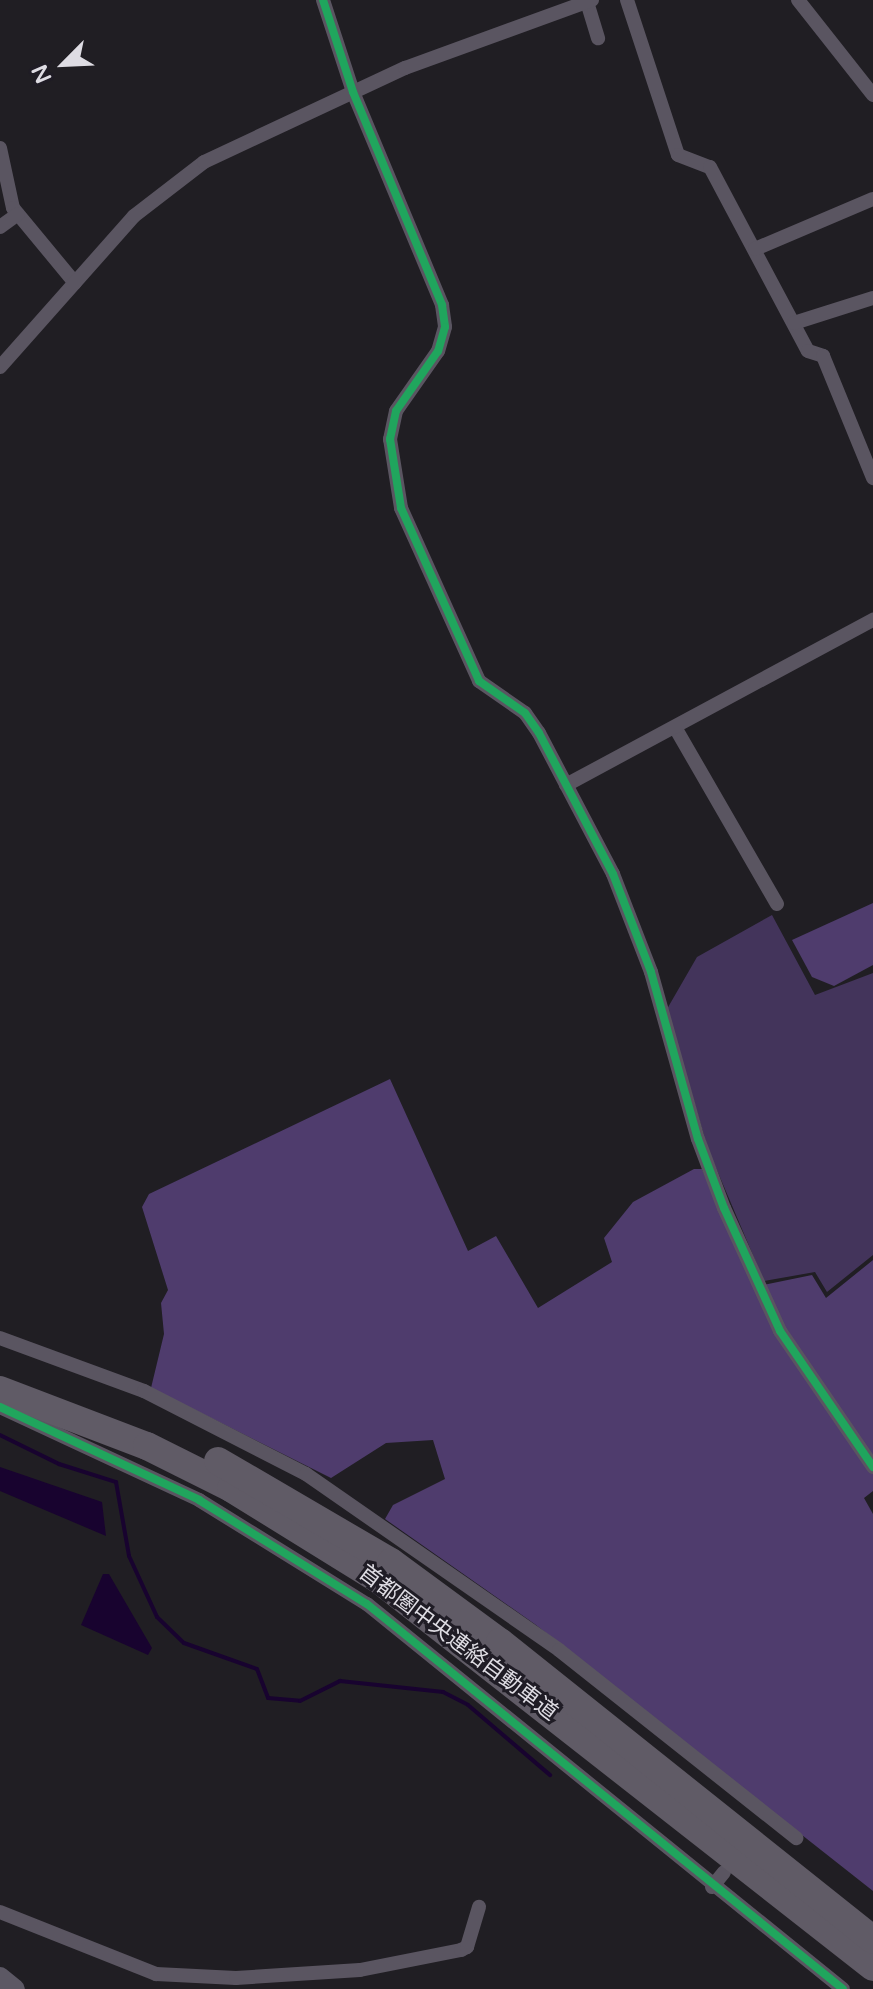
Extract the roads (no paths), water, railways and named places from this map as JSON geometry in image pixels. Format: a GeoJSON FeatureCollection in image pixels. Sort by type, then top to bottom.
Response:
{"type":"FeatureCollection","features":[{"type":"Feature","properties":{"kind":"highway","name":"首都圏中央連絡自動車道"},"geometry":{"type":"LineString","coordinates":[[0,1370],[311,1511],[391,1562],[500,1642],[873,1940]]}},
{"type":"Feature","properties":{"kind":"highway","name":"首都圏中央連絡自動車道"},"geometry":{"type":"LineString","coordinates":[[0,1390],[151,1438],[378,1579],[873,1967]]}},
{"type":"Feature","properties":{"kind":"street"},"geometry":{"type":"LineString","coordinates":[[323,0],[353,92],[442,305],[445,327],[438,351],[396,411],[390,439],[401,508],[479,681],[525,713],[566,785],[637,931],[698,1139],[750,1265],[780,1331],[873,1467]]}},
{"type":"Feature","properties":{"kind":"street"},"geometry":{"type":"LineString","coordinates":[[627,0],[678,155],[710,167],[728,208],[755,249],[808,351],[823,356],[873,478]]}},
{"type":"Feature","properties":{"kind":"street"},"geometry":{"type":"LineString","coordinates":[[798,0],[873,95]]}},
{"type":"Feature","properties":{"kind":"street"},"geometry":{"type":"LineString","coordinates":[[0,367],[134,216],[176,181],[353,92],[590,1],[598,38]]}},
{"type":"Feature","properties":{"kind":"street"},"geometry":{"type":"LineString","coordinates":[[0,148],[10,214],[75,283]]}},
{"type":"Feature","properties":{"kind":"street"},"geometry":{"type":"LineString","coordinates":[[755,249],[873,199]]}},
{"type":"Feature","properties":{"kind":"street"},"geometry":{"type":"LineString","coordinates":[[0,227],[10,214]]}},
{"type":"Feature","properties":{"kind":"street"},"geometry":{"type":"LineString","coordinates":[[794,323],[873,298]]}},
{"type":"Feature","properties":{"kind":"street"},"geometry":{"type":"LineString","coordinates":[[566,785],[676,729],[873,620]]}},
{"type":"Feature","properties":{"kind":"street"},"geometry":{"type":"LineString","coordinates":[[676,729],[777,904]]}},
{"type":"Feature","properties":{"kind":"street"},"geometry":{"type":"LineString","coordinates":[[0,1338],[109,1376],[232,1434],[306,1474],[471,1586],[764,1822],[796,1838]]}},
{"type":"Feature","properties":{"kind":"street"},"geometry":{"type":"LineString","coordinates":[[0,1407],[202,1495],[367,1604],[712,1887],[843,1989]]}},
{"type":"Feature","properties":{"kind":"street"},"geometry":{"type":"LineString","coordinates":[[224,1451],[232,1434]]}},
{"type":"Feature","properties":{"kind":"street"},"geometry":{"type":"LineString","coordinates":[[712,1887],[724,1872]]}},
{"type":"Feature","properties":{"kind":"street"},"geometry":{"type":"LineString","coordinates":[[0,1912],[156,1974],[225,1978],[360,1970],[461,1950],[467,1947],[479,1907]]}},
{"type":"Feature","properties":{"kind":"waterway"},"geometry":{"type":"LineString","coordinates":[[0,1435],[59,1464],[116,1482],[129,1556],[157,1617],[184,1643],[257,1669],[268,1698],[300,1701],[340,1681],[443,1692],[468,1705],[550,1775]]}}]}
